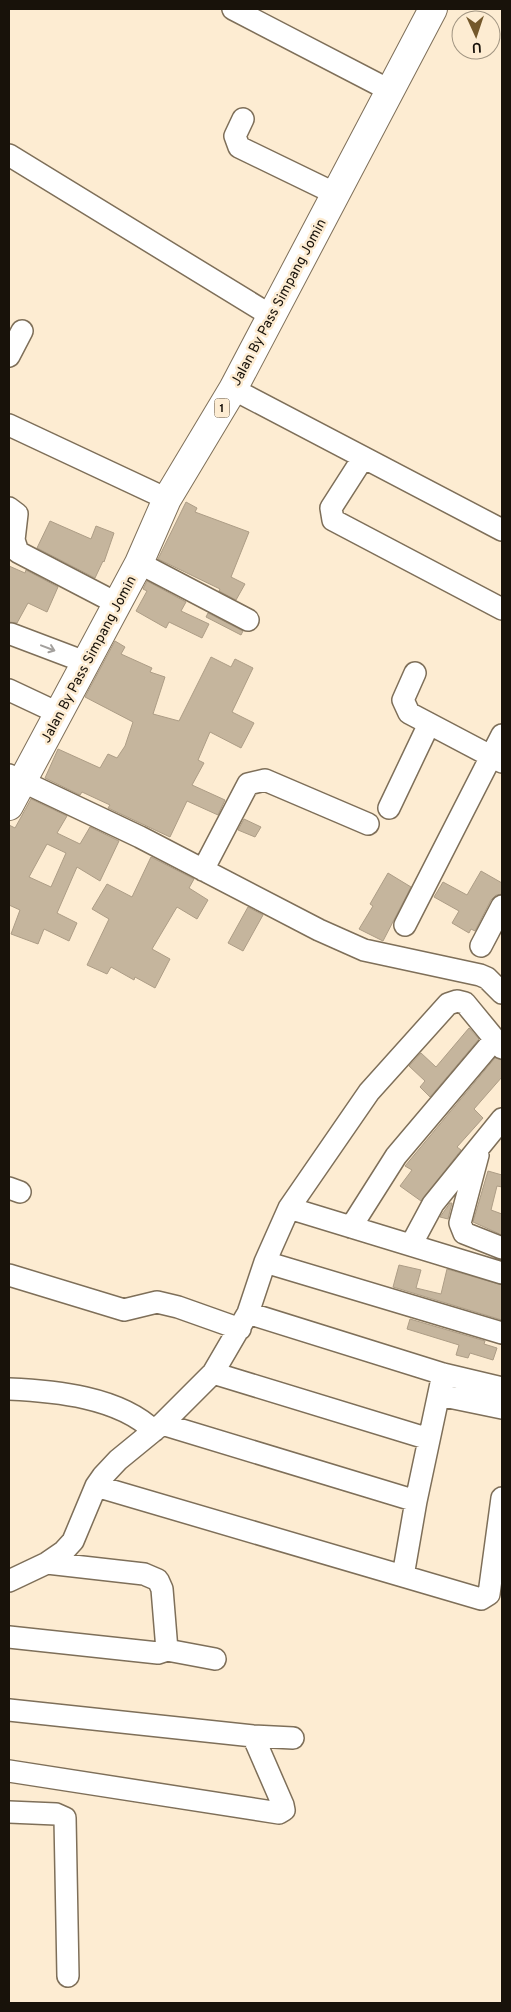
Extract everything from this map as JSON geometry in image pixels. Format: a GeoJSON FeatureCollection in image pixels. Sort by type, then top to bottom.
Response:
{"type":"FeatureCollection","features":[{"type":"Feature","properties":{"kind":"highway","name":"Jalan By Pass Simpang Jomin"},"geometry":{"type":"LineString","coordinates":[[9,806],[16,778],[58,713],[139,563],[167,499],[233,390],[270,315],[433,9]]}},
{"type":"Feature","properties":{"kind":"street"},"geometry":{"type":"LineString","coordinates":[[233,9],[390,91]]}},
{"type":"Feature","properties":{"kind":"street"},"geometry":{"type":"LineString","coordinates":[[243,120],[236,136],[239,147],[336,194]]}},
{"type":"Feature","properties":{"kind":"street"},"geometry":{"type":"LineString","coordinates":[[9,155],[270,315]]}},
{"type":"Feature","properties":{"kind":"street"},"geometry":{"type":"LineString","coordinates":[[9,356],[22,331]]}},
{"type":"Feature","properties":{"kind":"street"},"geometry":{"type":"LineString","coordinates":[[233,390],[502,530]]}},
{"type":"Feature","properties":{"kind":"street"},"geometry":{"type":"LineString","coordinates":[[9,425],[167,499]]}},
{"type":"Feature","properties":{"kind":"street"},"geometry":{"type":"LineString","coordinates":[[363,458],[331,508],[333,520],[502,609]]}},
{"type":"Feature","properties":{"kind":"street"},"geometry":{"type":"LineString","coordinates":[[9,508],[17,514],[14,540],[18,552],[116,603]]}},
{"type":"Feature","properties":{"kind":"street"},"geometry":{"type":"LineString","coordinates":[[139,563],[248,620]]}},
{"type":"Feature","properties":{"kind":"street"},"geometry":{"type":"LineString","coordinates":[[11,634],[85,662]]}},
{"type":"Feature","properties":{"kind":"street"},"geometry":{"type":"LineString","coordinates":[[415,673],[403,700],[404,707],[409,713],[497,759]]}},
{"type":"Feature","properties":{"kind":"street"},"geometry":{"type":"LineString","coordinates":[[9,690],[58,713]]}},
{"type":"Feature","properties":{"kind":"street"},"geometry":{"type":"LineString","coordinates":[[389,808],[429,724]]}},
{"type":"Feature","properties":{"kind":"street"},"geometry":{"type":"LineString","coordinates":[[405,925],[497,759],[502,735]]}},
{"type":"Feature","properties":{"kind":"street"},"geometry":{"type":"LineString","coordinates":[[16,778],[203,870],[319,930],[364,950],[480,975],[487,978],[502,993]]}},
{"type":"Feature","properties":{"kind":"street"},"geometry":{"type":"LineString","coordinates":[[203,870],[248,784],[256,781],[272,783],[368,824]]}},
{"type":"Feature","properties":{"kind":"street"},"geometry":{"type":"LineString","coordinates":[[481,946],[502,906]]}},
{"type":"Feature","properties":{"kind":"street"},"geometry":{"type":"LineString","coordinates":[[9,1581],[47,1563],[63,1552],[73,1541],[96,1486],[118,1460],[158,1427],[213,1373],[244,1321],[265,1262],[289,1208],[369,1092],[448,1004],[457,1001],[465,1003],[498,1043],[396,1156],[351,1227]]}},
{"type":"Feature","properties":{"kind":"street"},"geometry":{"type":"LineString","coordinates":[[411,1245],[433,1204],[480,1149],[502,1119]]}},
{"type":"Feature","properties":{"kind":"street"},"geometry":{"type":"LineString","coordinates":[[480,1149],[460,1223],[461,1229],[464,1233],[502,1248]]}},
{"type":"Feature","properties":{"kind":"street"},"geometry":{"type":"LineString","coordinates":[[289,1208],[502,1273]]}},
{"type":"Feature","properties":{"kind":"street"},"geometry":{"type":"LineString","coordinates":[[265,1262],[502,1333]]}},
{"type":"Feature","properties":{"kind":"street"},"geometry":{"type":"LineString","coordinates":[[9,1275],[124,1310],[156,1302],[178,1306],[244,1321],[502,1388]]}},
{"type":"Feature","properties":{"kind":"street"},"geometry":{"type":"LineString","coordinates":[[213,1373],[429,1439]]}},
{"type":"Feature","properties":{"kind":"street"},"geometry":{"type":"LineString","coordinates":[[403,1576],[416,1501],[443,1374]]}},
{"type":"Feature","properties":{"kind":"street"},"geometry":{"type":"LineString","coordinates":[[9,1389],[75,1395],[127,1412],[145,1423],[416,1501]]}},
{"type":"Feature","properties":{"kind":"street"},"geometry":{"type":"LineString","coordinates":[[439,1395],[502,1408]]}},
{"type":"Feature","properties":{"kind":"street"},"geometry":{"type":"LineString","coordinates":[[96,1486],[478,1599],[486,1598],[489,1594],[502,1498]]}},
{"type":"Feature","properties":{"kind":"street"},"geometry":{"type":"LineString","coordinates":[[47,1563],[144,1574],[158,1580],[162,1589],[167,1650]]}},
{"type":"Feature","properties":{"kind":"street"},"geometry":{"type":"LineString","coordinates":[[9,1637],[158,1653],[167,1650],[215,1659]]}},
{"type":"Feature","properties":{"kind":"street"},"geometry":{"type":"LineString","coordinates":[[10,1716],[293,1738]]}},
{"type":"Feature","properties":{"kind":"street"},"geometry":{"type":"LineString","coordinates":[[9,1771],[279,1814],[284,1810],[283,1805],[253,1736]]}},
{"type":"Feature","properties":{"kind":"street"},"geometry":{"type":"LineString","coordinates":[[9,1812],[56,1814],[65,1818],[68,1976]]}},
{"type":"Feature","properties":{"kind":"building"},"geometry":{"type":"Polygon","coordinates":[[[186,502],[197,508],[195,512],[249,532],[231,577],[245,584],[236,600],[219,591],[220,589],[158,559],[186,502]]]}},
{"type":"Feature","properties":{"kind":"building"},"geometry":{"type":"Polygon","coordinates":[[[50,521],[91,539],[96,526],[114,533],[104,562],[95,578],[37,548],[50,521]]]}},
{"type":"Feature","properties":{"kind":"building"},"geometry":{"type":"Polygon","coordinates":[[[9,566],[25,573],[26,570],[58,587],[47,612],[28,603],[17,623],[9,622],[9,566]]]}},
{"type":"Feature","properties":{"kind":"building"},"geometry":{"type":"Polygon","coordinates":[[[147,581],[186,602],[181,611],[209,624],[202,638],[169,622],[166,628],[136,611],[147,591],[143,589],[147,581]]]}},
{"type":"Feature","properties":{"kind":"building"},"geometry":{"type":"Polygon","coordinates":[[[208,613],[243,631],[241,635],[206,617],[208,613]]]}},
{"type":"Feature","properties":{"kind":"building"},"geometry":{"type":"Polygon","coordinates":[[[115,641],[125,647],[121,654],[152,668],[150,672],[165,677],[153,714],[179,721],[211,657],[231,667],[235,659],[253,668],[232,712],[254,723],[241,748],[210,732],[198,760],[204,763],[192,785],[225,800],[218,815],[187,801],[170,837],[108,808],[110,805],[82,792],[80,795],[45,778],[58,749],[100,768],[108,754],[117,758],[125,746],[133,722],[85,697],[115,641]]]}},
{"type":"Feature","properties":{"kind":"building"},"geometry":{"type":"Polygon","coordinates":[[[31,799],[67,816],[57,833],[80,844],[90,827],[119,841],[100,881],[77,867],[57,913],[77,923],[69,941],[44,929],[38,944],[11,934],[20,910],[9,905],[9,825],[15,828],[31,799]],[[47,844],[29,877],[51,887],[66,853],[47,844]]]}},
{"type":"Feature","properties":{"kind":"building"},"geometry":{"type":"Polygon","coordinates":[[[244,819],[261,827],[255,837],[238,830],[244,819]]]}},
{"type":"Feature","properties":{"kind":"building"},"geometry":{"type":"Polygon","coordinates":[[[151,857],[194,879],[189,888],[208,900],[197,919],[177,907],[152,949],[170,959],[155,988],[135,977],[134,980],[111,967],[107,974],[87,965],[109,919],[92,909],[107,884],[132,897],[151,857]]]}},
{"type":"Feature","properties":{"kind":"building"},"geometry":{"type":"Polygon","coordinates":[[[481,871],[502,883],[502,894],[496,895],[491,900],[475,931],[471,929],[469,933],[452,923],[459,911],[434,897],[443,882],[467,895],[481,871]]]}},
{"type":"Feature","properties":{"kind":"building"},"geometry":{"type":"Polygon","coordinates":[[[388,873],[411,887],[383,941],[359,929],[373,906],[370,904],[388,873]]]}},
{"type":"Feature","properties":{"kind":"building"},"geometry":{"type":"Polygon","coordinates":[[[248,907],[263,915],[243,951],[228,943],[248,907]]]}},
{"type":"Feature","properties":{"kind":"building"},"geometry":{"type":"Polygon","coordinates":[[[469,1028],[479,1039],[430,1097],[420,1087],[425,1081],[409,1066],[421,1053],[436,1067],[469,1028]]]}},
{"type":"Feature","properties":{"kind":"building"},"geometry":{"type":"Polygon","coordinates":[[[495,1058],[502,1060],[502,1077],[474,1109],[483,1118],[457,1147],[461,1150],[421,1201],[400,1186],[412,1170],[405,1166],[495,1058]]]}},
{"type":"Feature","properties":{"kind":"building"},"geometry":{"type":"Polygon","coordinates":[[[488,1171],[502,1175],[502,1187],[497,1186],[491,1210],[502,1214],[502,1235],[473,1222],[488,1171]]]}},
{"type":"Feature","properties":{"kind":"building"},"geometry":{"type":"Polygon","coordinates":[[[450,1203],[452,1203],[448,1219],[440,1217],[450,1203]]]}},
{"type":"Feature","properties":{"kind":"building"},"geometry":{"type":"Polygon","coordinates":[[[399,1265],[421,1270],[416,1288],[441,1294],[447,1269],[502,1285],[502,1320],[393,1287],[399,1265]]]}},
{"type":"Feature","properties":{"kind":"building"},"geometry":{"type":"Polygon","coordinates":[[[410,1319],[485,1341],[484,1344],[497,1348],[493,1360],[470,1353],[468,1358],[456,1355],[459,1345],[407,1329],[410,1319]]]}}]}
